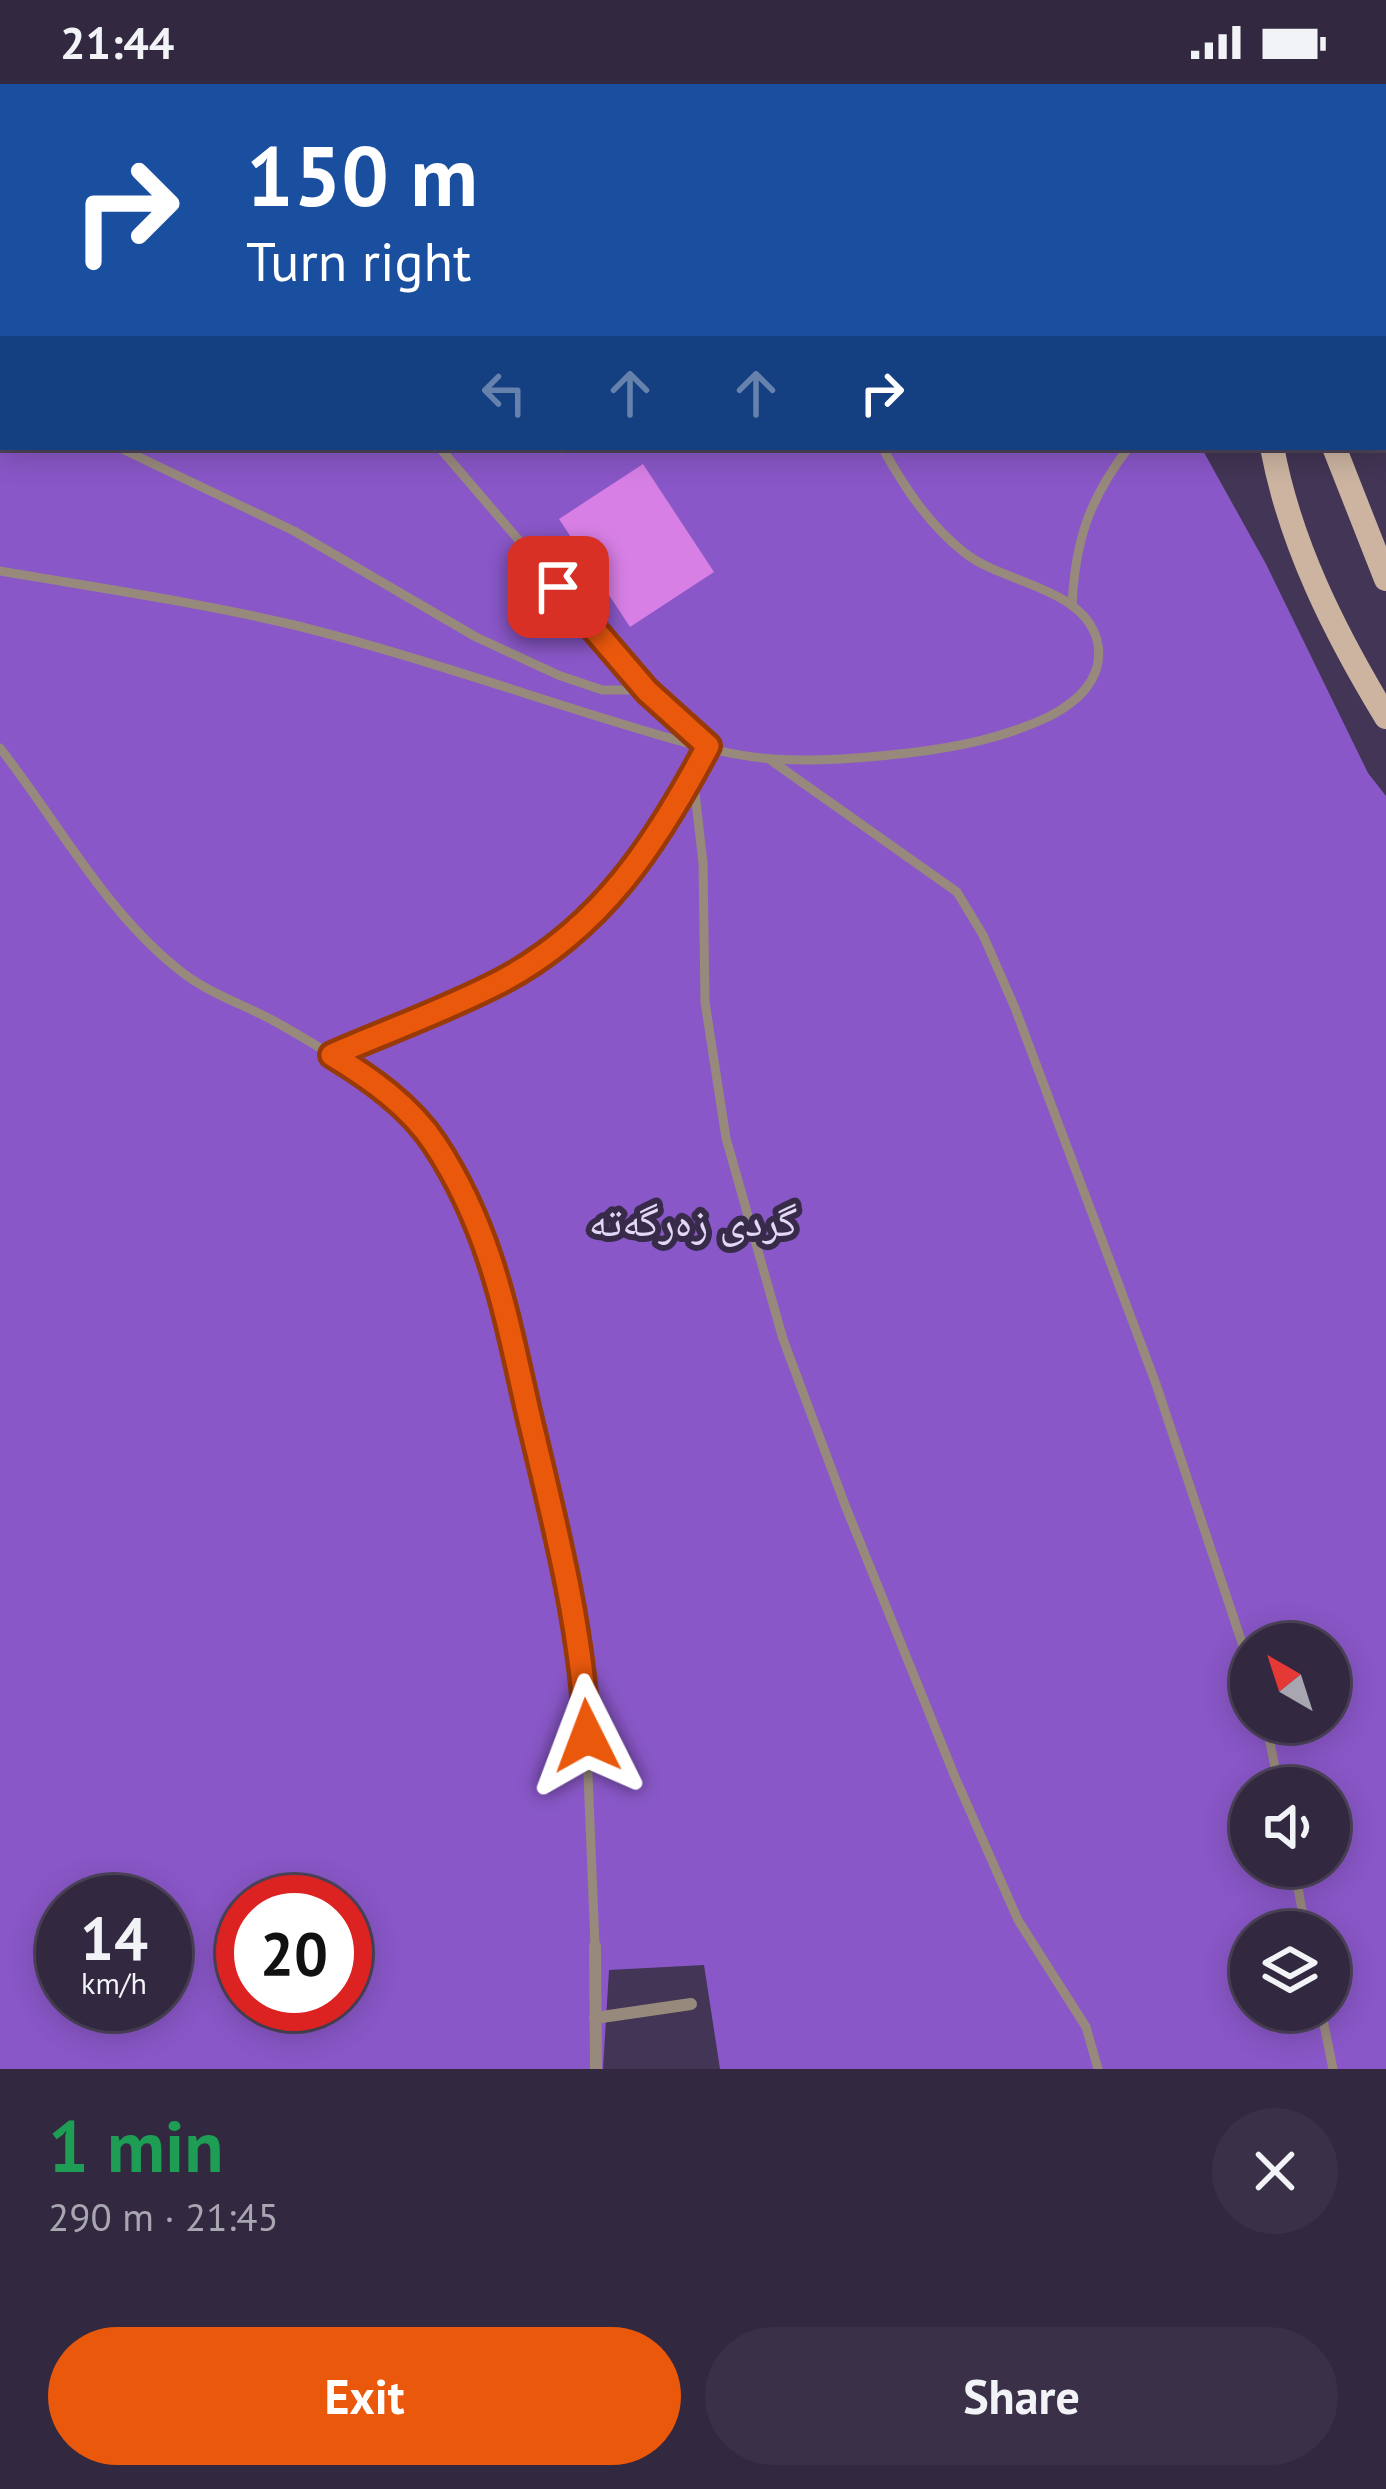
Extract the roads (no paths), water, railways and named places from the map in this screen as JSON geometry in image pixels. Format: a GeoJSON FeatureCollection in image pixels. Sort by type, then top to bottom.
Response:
{"type":"FeatureCollection","features":[{"type":"Feature","properties":{"kind":"main road"},"geometry":{"type":"LineString","coordinates":[[1272,450],[1288,518],[1313,579],[1386,717]]}},
{"type":"Feature","properties":{"kind":"main road"},"geometry":{"type":"LineString","coordinates":[[1335,450],[1386,580]]}},
{"type":"Feature","properties":{"kind":"street"},"geometry":{"type":"LineString","coordinates":[[595,1946],[596,2069]]}},
{"type":"Feature","properties":{"kind":"street"},"geometry":{"type":"LineString","coordinates":[[595,2018],[691,2004]]}},
{"type":"Feature","properties":{"kind":"lane"},"geometry":{"type":"LineString","coordinates":[[124,450],[294,531],[476,637],[602,690],[647,691]]}},
{"type":"Feature","properties":{"kind":"lane"},"geometry":{"type":"LineString","coordinates":[[442,450],[647,691],[708,746]]}},
{"type":"Feature","properties":{"kind":"lane"},"geometry":{"type":"LineString","coordinates":[[0,571],[297,626],[708,746],[769,759],[848,760],[923,752],[986,740],[1066,708],[1084,693],[1098,658],[1096,637],[1072,606],[968,556],[923,511],[884,450]]}},
{"type":"Feature","properties":{"kind":"lane"},"geometry":{"type":"LineString","coordinates":[[1072,606],[1075,556],[1089,508],[1127,450]]}},
{"type":"Feature","properties":{"kind":"lane"},"geometry":{"type":"LineString","coordinates":[[332,1055],[501,982],[566,939],[627,879],[668,823],[708,746]]}},
{"type":"Feature","properties":{"kind":"lane"},"geometry":{"type":"LineString","coordinates":[[0,748],[144,940],[216,995],[270,1019],[362,1073],[433,1140],[460,1186],[489,1248],[576,1620],[586,1716],[595,1946]]}},
{"type":"Feature","properties":{"kind":"lane"},"geometry":{"type":"LineString","coordinates":[[769,759],[957,892],[983,935],[1015,1008],[1156,1384],[1235,1623]]}},
{"type":"Feature","properties":{"kind":"lane"},"geometry":{"type":"LineString","coordinates":[[693,775],[703,863],[705,1002],[726,1138],[783,1339],[955,1778],[1018,1920],[1086,2027],[1099,2069]]}},
{"type":"Feature","properties":{"kind":"lane"},"geometry":{"type":"LineString","coordinates":[[1325,2031],[1333,2069]]}},
{"type":"Feature","properties":{"kind":"park label","name":"گردی زەرگەتە"},"geometry":{"type":"Point","coordinates":[693,1220]}}]}
